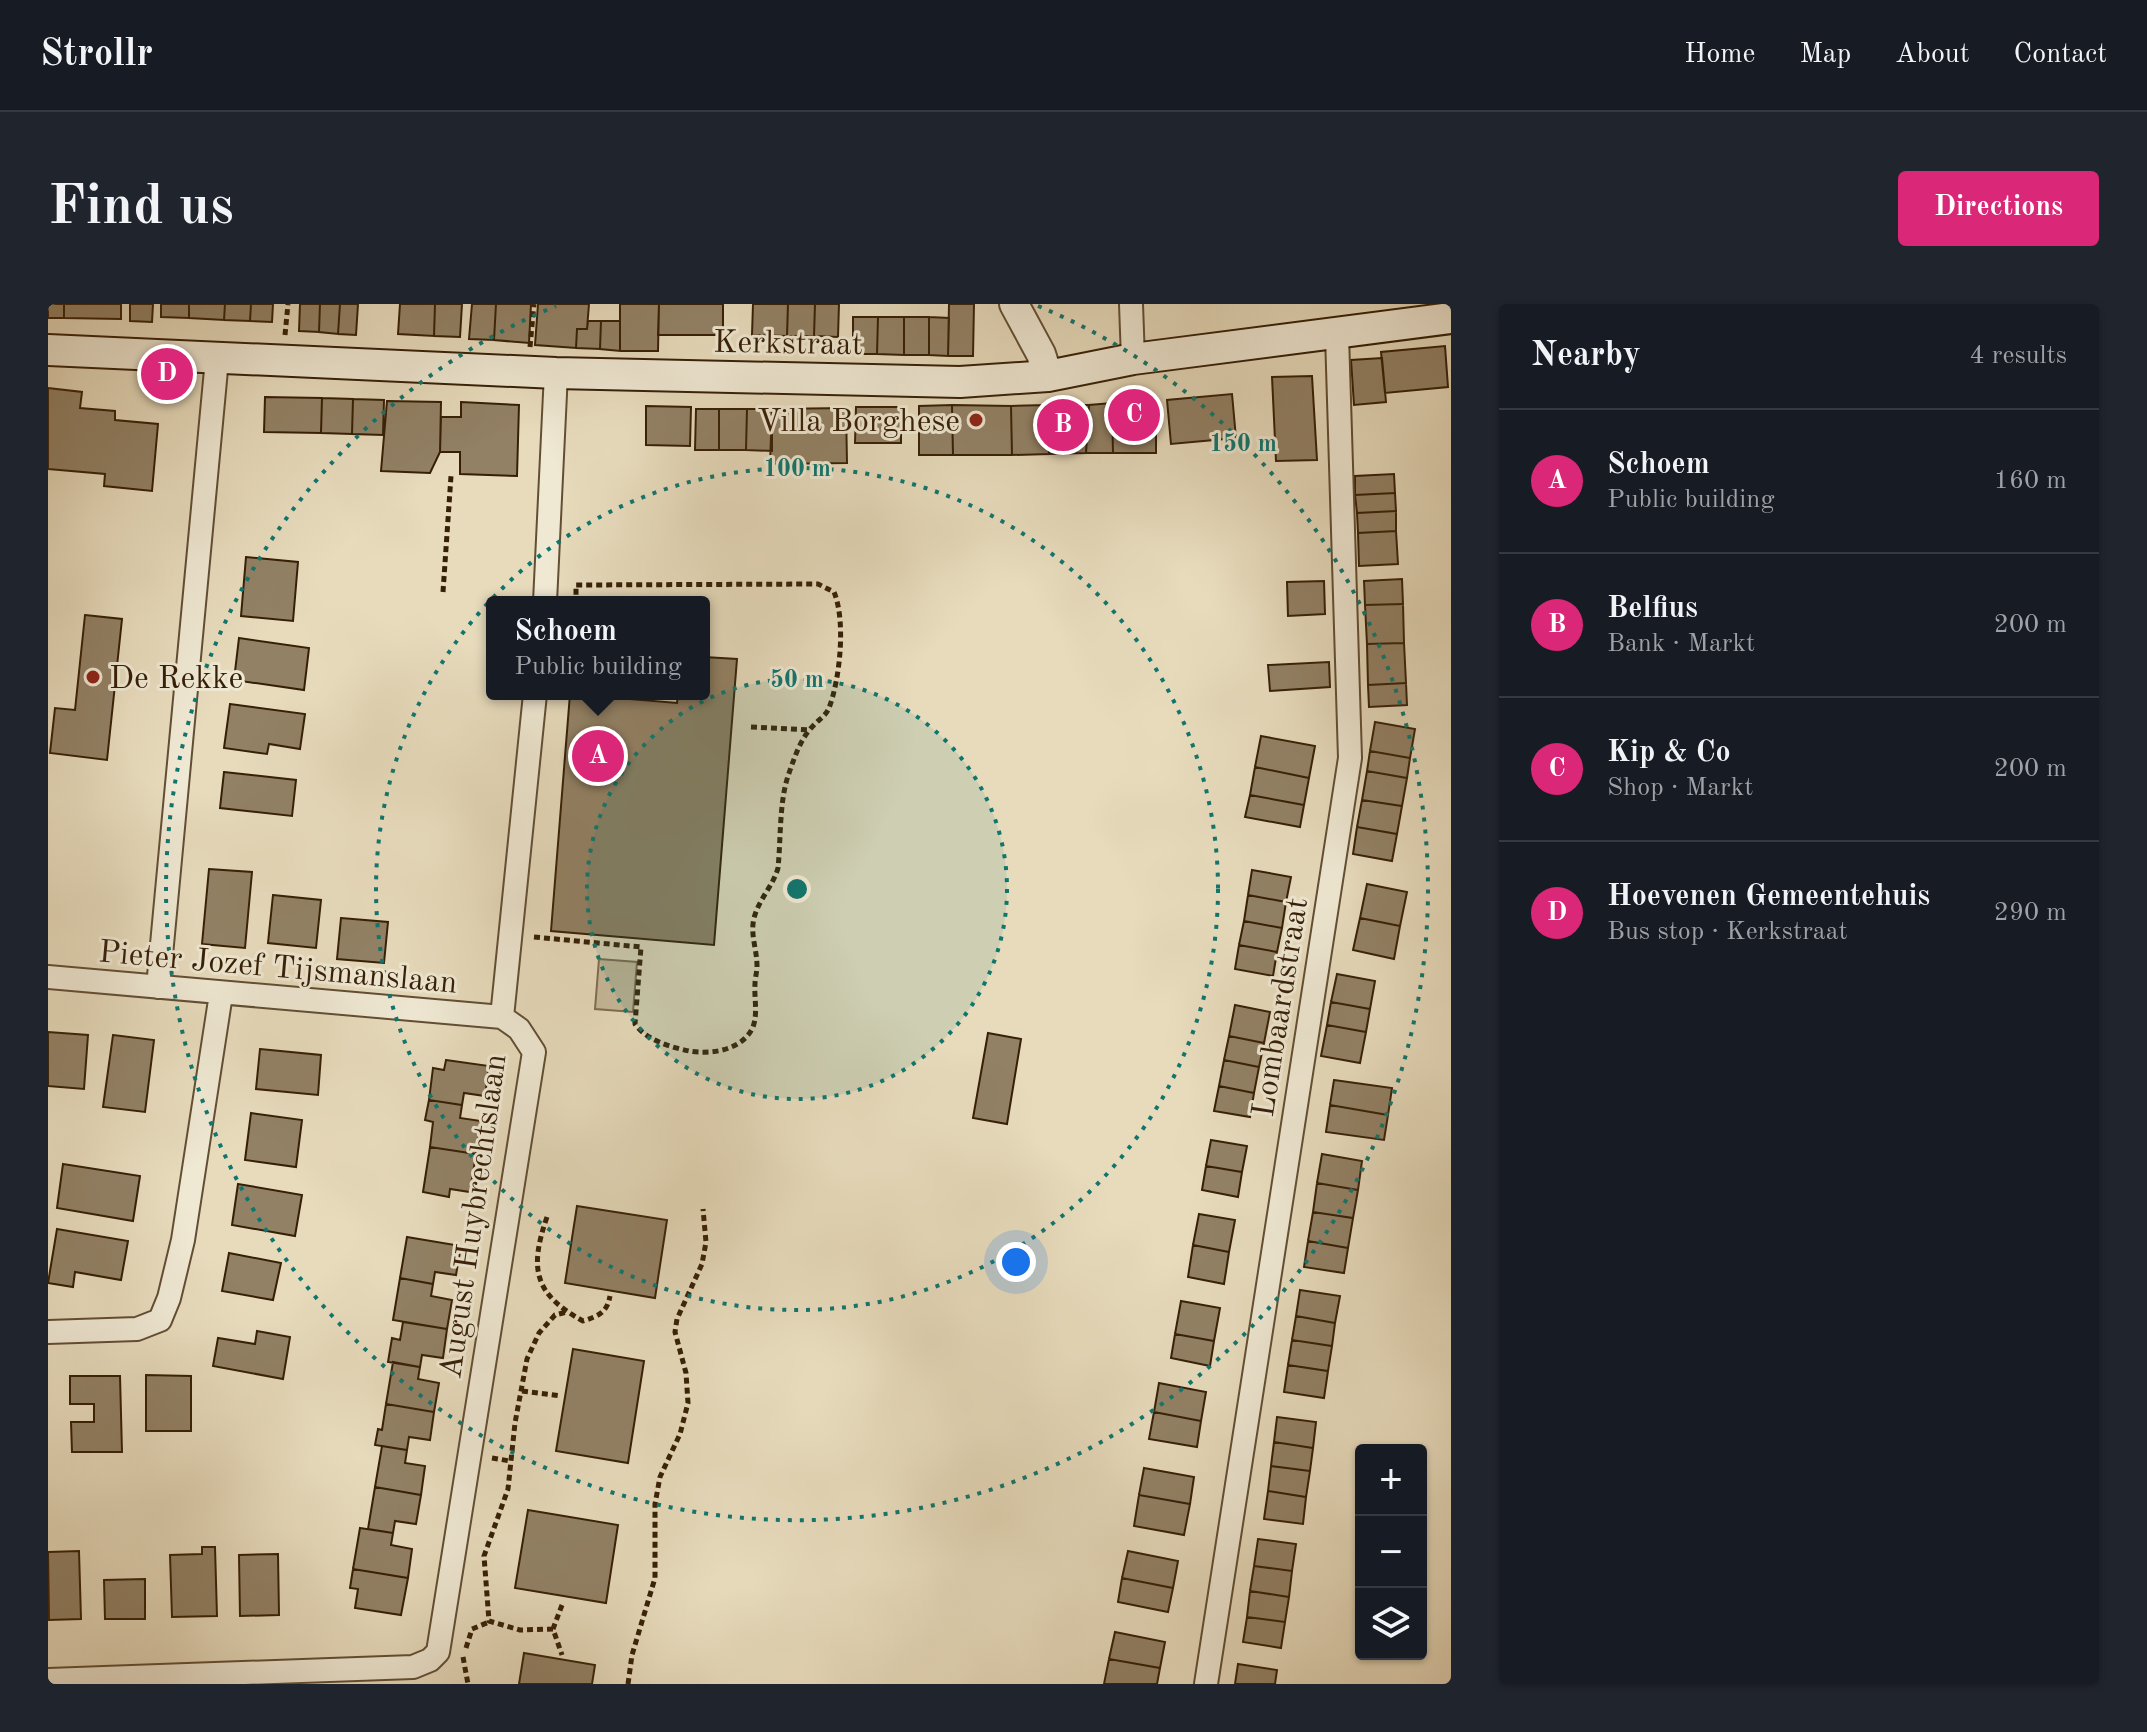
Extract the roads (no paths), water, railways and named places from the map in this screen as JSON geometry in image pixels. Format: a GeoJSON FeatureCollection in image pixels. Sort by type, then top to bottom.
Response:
{"type":"FeatureCollection","features":[{"type":"Feature","properties":{"kind":"main road","name":"Kerkstraat"},"geometry":{"type":"LineString","coordinates":[[48,350],[542,372],[960,382],[1048,376],[1133,359],[1451,318]]}},
{"type":"Feature","properties":{"kind":"street"},"geometry":{"type":"LineString","coordinates":[[1014,304],[1041,354],[1048,376]]}},
{"type":"Feature","properties":{"kind":"street"},"geometry":{"type":"LineString","coordinates":[[1131,304],[1133,359]]}},
{"type":"Feature","properties":{"kind":"street","name":"Lombaardstraat"},"geometry":{"type":"LineString","coordinates":[[1206,1684],[1350,758],[1337,335]]}},
{"type":"Feature","properties":{"kind":"street"},"geometry":{"type":"LineString","coordinates":[[158,987],[217,359]]}},
{"type":"Feature","properties":{"kind":"street"},"geometry":{"type":"LineString","coordinates":[[542,372],[545,596]]}},
{"type":"Feature","properties":{"kind":"street","name":"August Huybrechtslaan"},"geometry":{"type":"LineString","coordinates":[[48,1680],[413,1667],[430,1660],[438,1652],[534,1052],[519,1029],[502,1017],[534,700]]}},
{"type":"Feature","properties":{"kind":"street","name":"Pieter Jozef Tijsmanslaan"},"geometry":{"type":"LineString","coordinates":[[48,977],[502,1017]]}},
{"type":"Feature","properties":{"kind":"street"},"geometry":{"type":"LineString","coordinates":[[48,1332],[137,1329],[160,1320],[169,1298],[183,1240],[221,994]]}},
{"type":"Feature","properties":{"kind":"place","name":"Hoevenen Gemeentehuis"},"geometry":{"type":"Point","coordinates":[167,374]}},
{"type":"Feature","properties":{"kind":"place","name":"Kip & Co"},"geometry":{"type":"Point","coordinates":[1134,415]}},
{"type":"Feature","properties":{"kind":"place","name":"Villa Borghese"},"geometry":{"type":"Point","coordinates":[976,420]}},
{"type":"Feature","properties":{"kind":"place","name":"Belfius"},"geometry":{"type":"Point","coordinates":[1063,425]}},
{"type":"Feature","properties":{"kind":"place","name":"De Rekke"},"geometry":{"type":"Point","coordinates":[93,677]}},
{"type":"Feature","properties":{"kind":"place","name":"Schoem"},"geometry":{"type":"Point","coordinates":[598,756]}}]}
